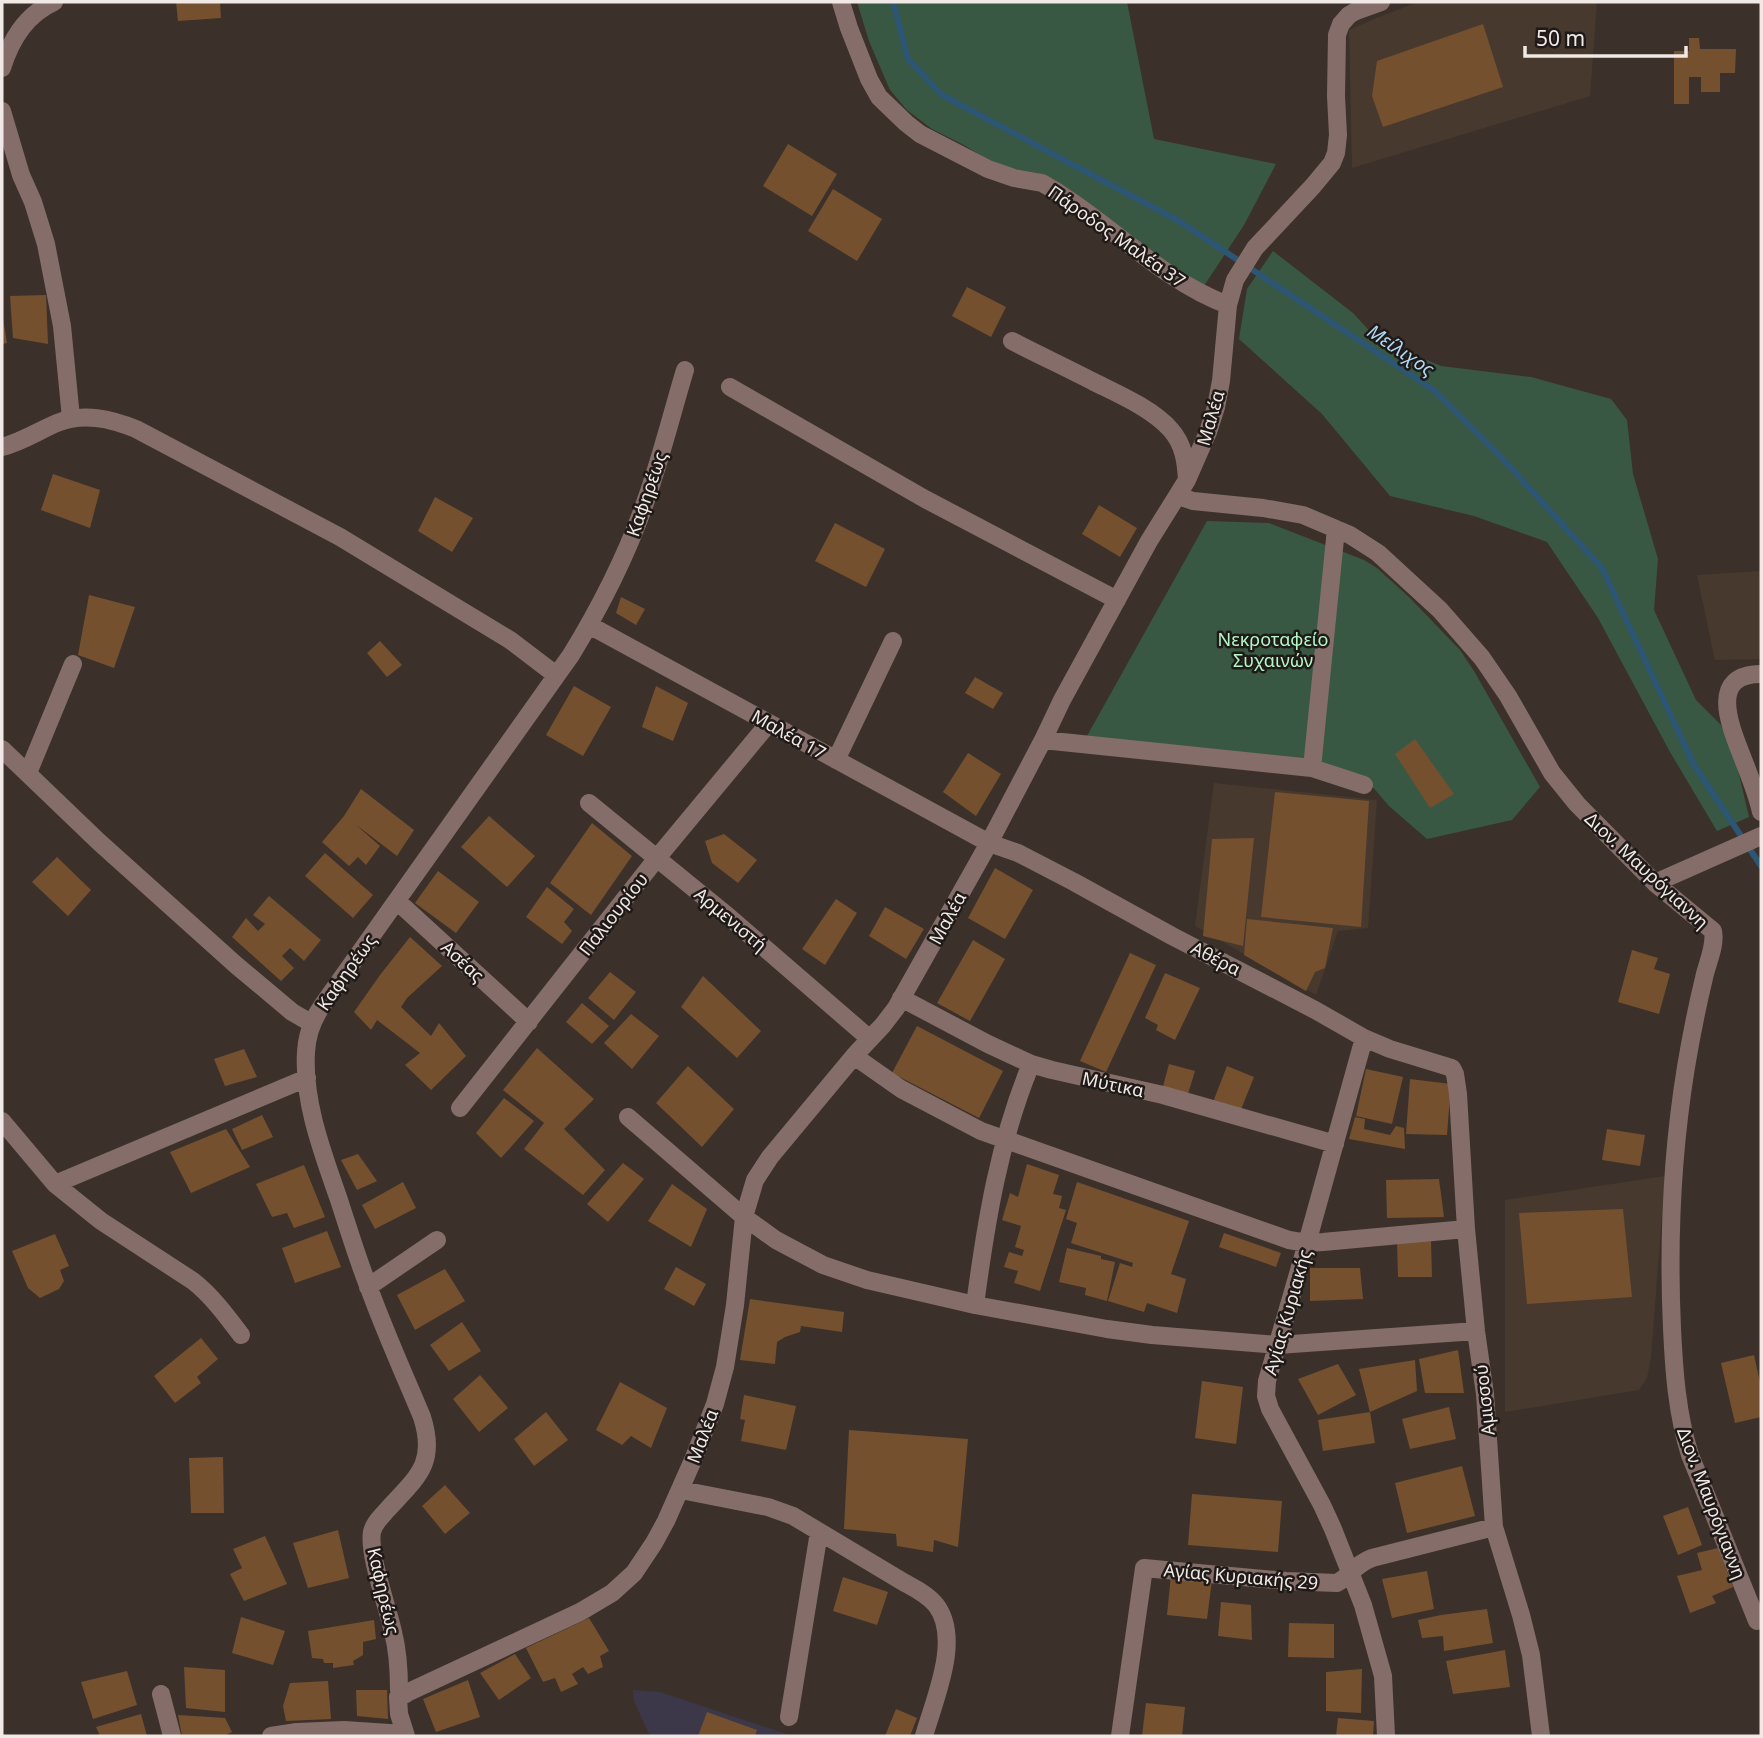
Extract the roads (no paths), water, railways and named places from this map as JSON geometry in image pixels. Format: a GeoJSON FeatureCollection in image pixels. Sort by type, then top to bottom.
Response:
{"type":"FeatureCollection","features":[{"type":"Feature","properties":{"kind":"street"},"geometry":{"type":"LineString","coordinates":[[2,68],[13,41],[26,21],[54,2]]}},
{"type":"Feature","properties":{"kind":"street","name":"Πάροδος Μαλέα 37"},"geometry":{"type":"LineString","coordinates":[[841,2],[869,79],[879,97],[920,134],[988,169],[1014,178],[1042,183],[1175,278],[1209,298],[1228,305]]}},
{"type":"Feature","properties":{"kind":"street","name":"Μαλέα"},"geometry":{"type":"LineString","coordinates":[[406,1694],[572,1616],[612,1592],[634,1573],[654,1543],[681,1490],[706,1430],[725,1367],[736,1305],[744,1217],[761,1169],[854,1056],[891,1016],[989,843],[1149,541],[1187,480],[1216,407],[1228,305],[1238,275],[1252,252],[1313,186],[1332,163],[1336,153],[1337,35],[1343,10],[1356,11],[1381,2]]}},
{"type":"Feature","properties":{"kind":"street"},"geometry":{"type":"LineString","coordinates":[[2,111],[46,244],[62,326],[71,418]]}},
{"type":"Feature","properties":{"kind":"street"},"geometry":{"type":"LineString","coordinates":[[1012,341],[1155,416],[1171,429],[1181,444],[1187,480]]}},
{"type":"Feature","properties":{"kind":"street","name":"Καφηρέως"},"geometry":{"type":"LineString","coordinates":[[406,1694],[400,1690],[397,1651],[373,1555],[372,1535],[381,1516],[420,1472],[426,1459],[428,1442],[422,1417],[368,1287],[319,1137],[307,1078],[306,1042],[311,1023],[324,1003],[589,625],[614,578],[648,497],[685,370]]}},
{"type":"Feature","properties":{"kind":"street"},"geometry":{"type":"LineString","coordinates":[[730,387],[925,499],[1117,600]]}},
{"type":"Feature","properties":{"kind":"street"},"geometry":{"type":"LineString","coordinates":[[2,447],[71,418],[101,418],[127,425],[340,537],[525,650],[556,675]]}},
{"type":"Feature","properties":{"kind":"street","name":"Διον. Μαυρόγιαννη"},"geometry":{"type":"LineString","coordinates":[[1178,496],[1193,501],[1304,515],[1350,535],[1378,553],[1461,633],[1498,680],[1561,786],[1656,883],[1714,934],[1686,1064],[1678,1125],[1671,1239],[1673,1353],[1682,1431],[1758,1621]]}},
{"type":"Feature","properties":{"kind":"street"},"geometry":{"type":"LineString","coordinates":[[1312,768],[1336,529]]}},
{"type":"Feature","properties":{"kind":"street","name":"Μαλέα 17"},"geometry":{"type":"LineString","coordinates":[[589,625],[989,843]]}},
{"type":"Feature","properties":{"kind":"street"},"geometry":{"type":"LineString","coordinates":[[836,760],[893,641]]}},
{"type":"Feature","properties":{"kind":"street"},"geometry":{"type":"LineString","coordinates":[[28,772],[73,664]]}},
{"type":"Feature","properties":{"kind":"street"},"geometry":{"type":"LineString","coordinates":[[1761,674],[1746,675],[1736,681],[1729,692],[1727,705],[1729,722],[1761,812]]}},
{"type":"Feature","properties":{"kind":"street","name":"Παλιουρίου"},"geometry":{"type":"LineString","coordinates":[[460,1108],[657,858],[768,723]]}},
{"type":"Feature","properties":{"kind":"street"},"geometry":{"type":"LineString","coordinates":[[1043,740],[1312,768],[1364,785]]}},
{"type":"Feature","properties":{"kind":"street"},"geometry":{"type":"LineString","coordinates":[[2,749],[99,842],[236,965],[284,1005],[311,1023]]}},
{"type":"Feature","properties":{"kind":"street","name":"Αρμενιστή"},"geometry":{"type":"LineString","coordinates":[[589,803],[729,916],[870,1039]]}},
{"type":"Feature","properties":{"kind":"street"},"geometry":{"type":"LineString","coordinates":[[1656,883],[1759,836]]}},
{"type":"Feature","properties":{"kind":"street","name":"Αθέρα"},"geometry":{"type":"LineString","coordinates":[[989,843],[1018,853],[1364,1038],[1390,1049],[1446,1065]]}},
{"type":"Feature","properties":{"kind":"street","name":"Ασέας"},"geometry":{"type":"LineString","coordinates":[[397,901],[529,1022]]}},
{"type":"Feature","properties":{"kind":"street","name":"Μύτικα"},"geometry":{"type":"LineString","coordinates":[[901,998],[1031,1064],[1163,1095],[1335,1144]]}},
{"type":"Feature","properties":{"kind":"street","name":"Αγίας Κυριακής"},"geometry":{"type":"LineString","coordinates":[[1364,1038],[1267,1381],[1266,1399],[1322,1505],[1363,1605],[1383,1676],[1386,1736]]}},
{"type":"Feature","properties":{"kind":"street"},"geometry":{"type":"LineString","coordinates":[[854,1056],[901,1089],[1004,1141],[1278,1236],[1307,1243],[1466,1228]]}},
{"type":"Feature","properties":{"kind":"street"},"geometry":{"type":"LineString","coordinates":[[975,1305],[988,1214],[1004,1141],[1031,1064]]}},
{"type":"Feature","properties":{"kind":"street","name":"Αμισσού"},"geometry":{"type":"LineString","coordinates":[[1446,1065],[1452,1068],[1455,1074],[1458,1094],[1466,1228],[1485,1394],[1494,1527],[1527,1636],[1541,1736]]}},
{"type":"Feature","properties":{"kind":"street"},"geometry":{"type":"LineString","coordinates":[[55,1184],[307,1078]]}},
{"type":"Feature","properties":{"kind":"street"},"geometry":{"type":"LineString","coordinates":[[628,1117],[744,1217],[776,1240],[823,1265],[867,1280],[975,1305],[1107,1329],[1278,1345],[1476,1331]]}},
{"type":"Feature","properties":{"kind":"street"},"geometry":{"type":"LineString","coordinates":[[2,1121],[55,1184],[100,1221],[193,1281],[221,1308],[241,1335]]}},
{"type":"Feature","properties":{"kind":"street"},"geometry":{"type":"LineString","coordinates":[[368,1287],[437,1240]]}},
{"type":"Feature","properties":{"kind":"street"},"geometry":{"type":"LineString","coordinates":[[681,1490],[768,1507],[793,1516],[923,1594],[935,1604],[944,1620],[947,1651],[924,1736]]}},
{"type":"Feature","properties":{"kind":"street","name":"Αγίας Κυριακής 29"},"geometry":{"type":"LineString","coordinates":[[1120,1736],[1144,1568],[1245,1578],[1340,1582],[1360,1563],[1376,1556],[1494,1527]]}},
{"type":"Feature","properties":{"kind":"street"},"geometry":{"type":"LineString","coordinates":[[789,1717],[819,1532]]}},
{"type":"Feature","properties":{"kind":"street"},"geometry":{"type":"LineString","coordinates":[[161,1694],[172,1736]]}},
{"type":"Feature","properties":{"kind":"street"},"geometry":{"type":"LineString","coordinates":[[271,1736],[344,1730],[405,1735],[398,1697],[406,1694]]}},
{"type":"Feature","properties":{"kind":"waterway","name":"Μείλιχος"},"geometry":{"type":"LineString","coordinates":[[893,2],[908,59],[942,95],[1179,221],[1435,391],[1502,458],[1602,568],[1694,765],[1761,866]]}},
{"type":"Feature","properties":{"kind":"park label","name":"Νεκροταφείο Συχαινών"},"geometry":{"type":"Point","coordinates":[1273,649]}}]}
